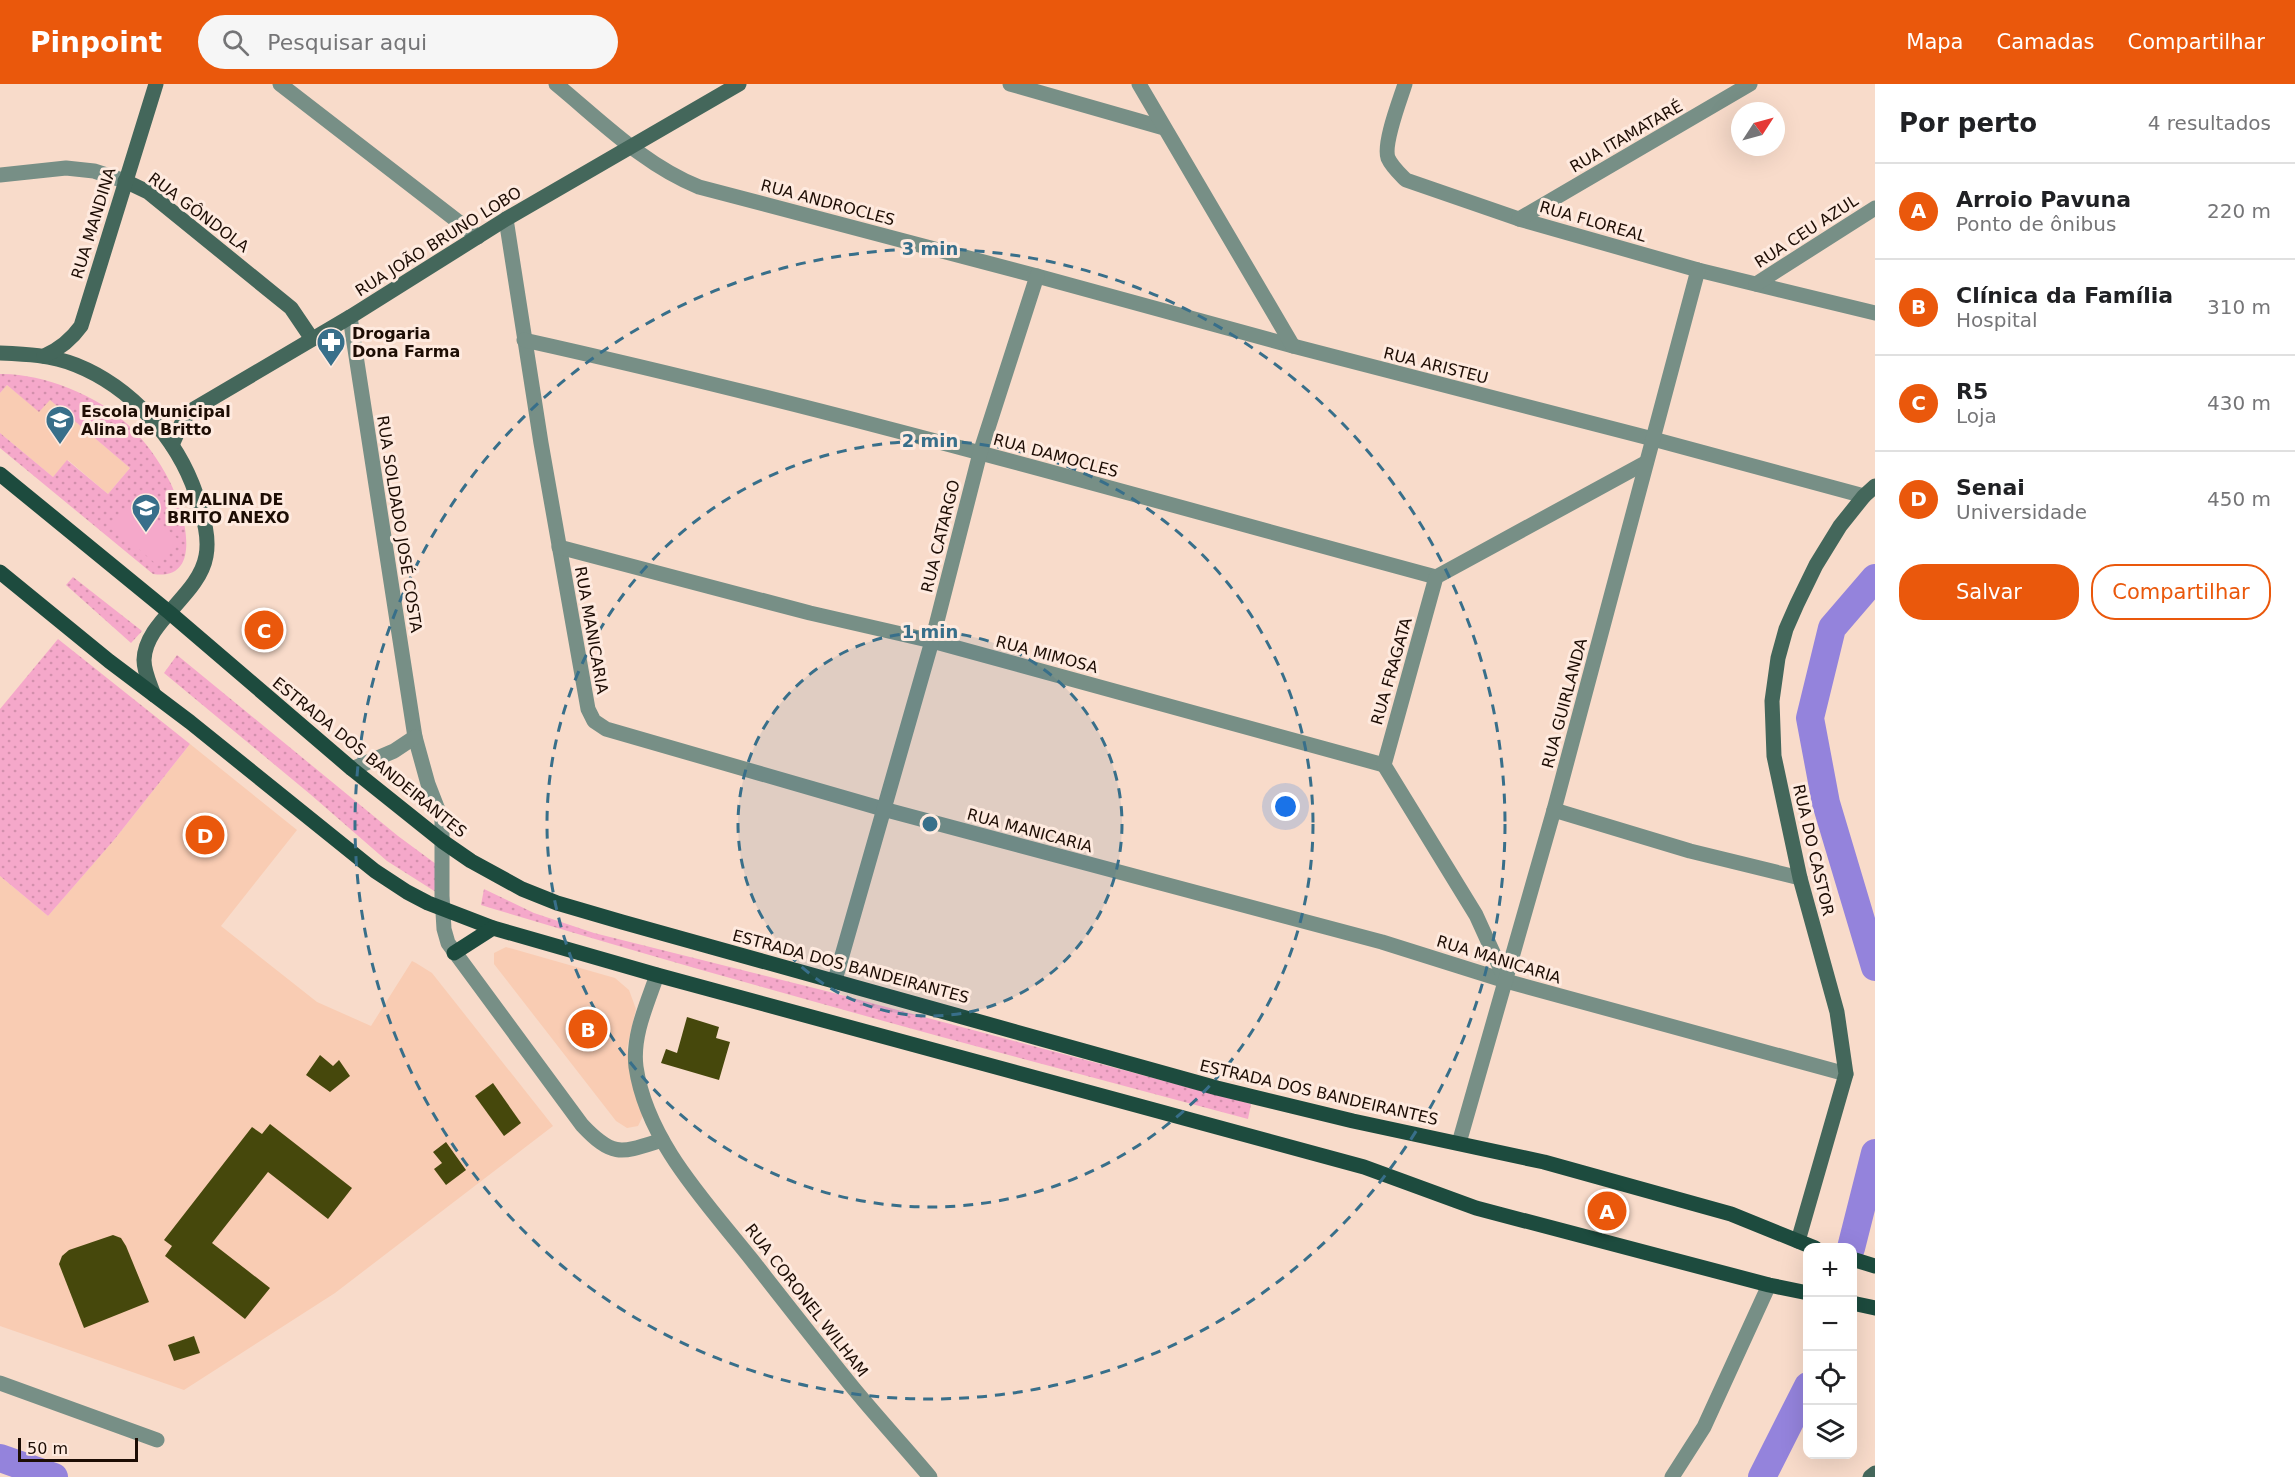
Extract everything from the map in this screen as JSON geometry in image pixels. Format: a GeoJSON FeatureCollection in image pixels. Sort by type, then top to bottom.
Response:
{"type":"FeatureCollection","features":[{"type":"Feature","properties":{"kind":"main road","name":"ESTRADA DOS BANDEIRANTES"},"geometry":{"type":"LineString","coordinates":[[0,474],[170,613],[352,769],[442,841],[497,876],[557,903],[1217,1088],[1353,1121],[1544,1162],[1731,1214],[1803,1243]]}},
{"type":"Feature","properties":{"kind":"main road"},"geometry":{"type":"LineString","coordinates":[[0,572],[109,662],[190,722],[375,871],[407,892],[443,909],[493,928],[657,975],[1364,1167],[1476,1208],[1803,1292]]}},
{"type":"Feature","properties":{"kind":"main road"},"geometry":{"type":"LineString","coordinates":[[454,953],[493,928]]}},
{"type":"Feature","properties":{"kind":"main road"},"geometry":{"type":"LineString","coordinates":[[1857,1261],[1875,1266]]}},
{"type":"Feature","properties":{"kind":"main road"},"geometry":{"type":"LineString","coordinates":[[1857,1304],[1875,1308]]}},
{"type":"Feature","properties":{"kind":"street","name":"RUA MANDINA"},"geometry":{"type":"LineString","coordinates":[[44,356],[73,338],[81,326],[156,84]]}},
{"type":"Feature","properties":{"kind":"street"},"geometry":{"type":"LineString","coordinates":[[280,84],[478,237]]}},
{"type":"Feature","properties":{"kind":"street","name":"RUA ANDROCLES"},"geometry":{"type":"LineString","coordinates":[[556,84],[632,148],[678,179],[699,187],[1293,346]]}},
{"type":"Feature","properties":{"kind":"street","name":"RUA JOÃO BRUNO LOBO"},"geometry":{"type":"LineString","coordinates":[[172,445],[184,418],[194,409],[350,317],[506,219],[739,84]]}},
{"type":"Feature","properties":{"kind":"street"},"geometry":{"type":"LineString","coordinates":[[1010,84],[1164,128]]}},
{"type":"Feature","properties":{"kind":"street"},"geometry":{"type":"LineString","coordinates":[[1139,84],[1293,346]]}},
{"type":"Feature","properties":{"kind":"street","name":"RUA ITAMATARÉ"},"geometry":{"type":"LineString","coordinates":[[1519,219],[1750,84]]}},
{"type":"Feature","properties":{"kind":"street","name":"RUA FLOREAL"},"geometry":{"type":"LineString","coordinates":[[1406,85],[1388,145],[1387,156],[1396,171],[1406,180],[1519,219],[1698,270],[1875,313]]}},
{"type":"Feature","properties":{"kind":"street","name":"RUA GÔNDOLA"},"geometry":{"type":"LineString","coordinates":[[0,175],[66,168],[94,171],[125,181],[148,192],[291,308],[312,339]]}},
{"type":"Feature","properties":{"kind":"street","name":"RUA CEU AZUL"},"geometry":{"type":"LineString","coordinates":[[1756,284],[1875,208]]}},
{"type":"Feature","properties":{"kind":"street","name":"RUA MANICARIA"},"geometry":{"type":"LineString","coordinates":[[506,219],[524,340],[588,709],[594,721],[606,729],[883,809],[1382,942],[1506,981],[1846,1074]]}},
{"type":"Feature","properties":{"kind":"street","name":"RUA GUIRLANDA"},"geometry":{"type":"LineString","coordinates":[[1459,1143],[1554,810],[1698,270]]}},
{"type":"Feature","properties":{"kind":"street","name":"RUA CATARGO"},"geometry":{"type":"LineString","coordinates":[[835,980],[932,641],[980,453],[1037,276]]}},
{"type":"Feature","properties":{"kind":"street","name":"RUA SOLDADO JOSÉ COSTA"},"geometry":{"type":"LineString","coordinates":[[350,317],[415,737],[428,784],[442,820],[442,841]]}},
{"type":"Feature","properties":{"kind":"street","name":"RUA DAMOCLES"},"geometry":{"type":"LineString","coordinates":[[524,340],[638,365],[980,453],[1436,578]]}},
{"type":"Feature","properties":{"kind":"street","name":"RUA ARISTEU"},"geometry":{"type":"LineString","coordinates":[[1293,346],[1653,439],[1869,491]]}},
{"type":"Feature","properties":{"kind":"street"},"geometry":{"type":"LineString","coordinates":[[0,353],[44,356],[75,364],[100,377],[126,395],[154,422],[172,445],[189,474],[204,518],[207,538],[206,556],[192,587],[150,639],[144,662],[154,695]]}},
{"type":"Feature","properties":{"kind":"street"},"geometry":{"type":"LineString","coordinates":[[1436,578],[1646,463]]}},
{"type":"Feature","properties":{"kind":"street","name":"RUA DO CASTOR"},"geometry":{"type":"LineString","coordinates":[[1798,1241],[1846,1074],[1837,1012],[1800,878],[1774,756],[1772,701],[1778,657],[1786,629],[1816,565],[1840,526],[1869,491]]}},
{"type":"Feature","properties":{"kind":"street","name":"RUA MIMOSA"},"geometry":{"type":"LineString","coordinates":[[559,547],[810,613],[932,641],[1384,765]]}},
{"type":"Feature","properties":{"kind":"street","name":"RUA FRAGATA"},"geometry":{"type":"LineString","coordinates":[[1384,765],[1436,578]]}},
{"type":"Feature","properties":{"kind":"street"},"geometry":{"type":"LineString","coordinates":[[352,769],[393,751],[415,737]]}},
{"type":"Feature","properties":{"kind":"street"},"geometry":{"type":"LineString","coordinates":[[1384,765],[1476,915],[1506,981]]}},
{"type":"Feature","properties":{"kind":"street"},"geometry":{"type":"LineString","coordinates":[[1554,810],[1689,851],[1800,878]]}},
{"type":"Feature","properties":{"kind":"street"},"geometry":{"type":"LineString","coordinates":[[442,841],[445,936],[454,953],[582,1125],[598,1142],[609,1149],[618,1151],[662,1140]]}},
{"type":"Feature","properties":{"kind":"street","name":"RUA CORONEL WILHAM"},"geometry":{"type":"LineString","coordinates":[[657,975],[638,1032],[635,1050],[636,1067],[641,1086],[662,1140],[703,1198],[851,1386],[930,1477]]}},
{"type":"Feature","properties":{"kind":"street"},"geometry":{"type":"LineString","coordinates":[[1672,1477],[1704,1427],[1769,1285]]}},
{"type":"Feature","properties":{"kind":"street"},"geometry":{"type":"LineString","coordinates":[[0,1383],[157,1440]]}},
{"type":"Feature","properties":{"kind":"street"},"geometry":{"type":"LineString","coordinates":[[1870,1477],[1875,1473]]}},
{"type":"Feature","properties":{"kind":"shaded area"},"geometry":{"type":"Polygon","coordinates":[[[0,374],[33,377],[84,395],[114,413],[139,436],[166,474],[180,508],[186,541],[185,555],[180,567],[169,573],[153,574],[0,448],[0,433],[53,477],[67,460],[108,494],[130,468],[50,400],[39,412],[7,385],[0,393],[0,374]]]}},
{"type":"Feature","properties":{"kind":"shaded area","name":"Escola Municipal Alina de Britto"},"geometry":{"type":"Polygon","coordinates":[[[7,385],[39,411],[49,399],[130,468],[108,494],[68,460],[53,477],[0,433],[0,393],[7,385]]]}},
{"type":"Feature","properties":{"kind":"shaded area"},"geometry":{"type":"Polygon","coordinates":[[[133,499],[178,539],[156,564],[111,525],[133,499]]]}},
{"type":"Feature","properties":{"kind":"shaded area"},"geometry":{"type":"Polygon","coordinates":[[[73,577],[142,631],[131,643],[66,585],[73,577]]]}},
{"type":"Feature","properties":{"kind":"shaded area"},"geometry":{"type":"Polygon","coordinates":[[[58,639],[190,744],[114,840],[48,916],[0,876],[0,709],[58,639]]]}},
{"type":"Feature","properties":{"kind":"shaded area"},"geometry":{"type":"Polygon","coordinates":[[[177,655],[398,836],[440,867],[439,894],[387,861],[164,673],[177,655]]]}},
{"type":"Feature","properties":{"kind":"shaded area"},"geometry":{"type":"Polygon","coordinates":[[[190,744],[297,830],[221,926],[317,1002],[371,1026],[412,961],[416,963],[432,973],[553,1126],[335,1293],[184,1390],[0,1326],[0,876],[48,916],[114,840],[190,744]]]}},
{"type":"Feature","properties":{"kind":"shaded area"},"geometry":{"type":"Polygon","coordinates":[[[484,889],[534,913],[594,933],[830,992],[1251,1104],[1248,1119],[863,1015],[481,905],[484,889]]]}},
{"type":"Feature","properties":{"kind":"shaded area"},"geometry":{"type":"Polygon","coordinates":[[[506,947],[615,978],[629,990],[636,1009],[627,1048],[643,1116],[638,1126],[627,1128],[616,1121],[494,964],[494,953],[506,947]]]}},
{"type":"Feature","properties":{"kind":"building"},"geometry":{"type":"Polygon","coordinates":[[[687,1017],[719,1027],[716,1038],[730,1042],[719,1080],[661,1063],[666,1049],[677,1053],[687,1017]]]}},
{"type":"Feature","properties":{"kind":"building"},"geometry":{"type":"Polygon","coordinates":[[[320,1055],[333,1066],[339,1060],[350,1076],[330,1092],[306,1075],[320,1055]]]}},
{"type":"Feature","properties":{"kind":"building"},"geometry":{"type":"Polygon","coordinates":[[[493,1083],[521,1123],[504,1136],[475,1096],[493,1083]]]}},
{"type":"Feature","properties":{"kind":"building"},"geometry":{"type":"Polygon","coordinates":[[[270,1124],[352,1188],[328,1219],[268,1172],[212,1243],[270,1288],[245,1319],[165,1256],[172,1246],[164,1240],[252,1127],[262,1134],[270,1124]]]}},
{"type":"Feature","properties":{"kind":"building"},"geometry":{"type":"Polygon","coordinates":[[[446,1142],[466,1170],[446,1185],[434,1169],[442,1163],[433,1152],[446,1142]]]}},
{"type":"Feature","properties":{"kind":"building"},"geometry":{"type":"Polygon","coordinates":[[[113,1235],[121,1238],[126,1246],[149,1302],[84,1328],[59,1264],[62,1256],[69,1250],[113,1235]]]}},
{"type":"Feature","properties":{"kind":"building"},"geometry":{"type":"Polygon","coordinates":[[[194,1336],[200,1353],[174,1361],[168,1345],[194,1336]]]}},
{"type":"Feature","properties":{"kind":"waterway"},"geometry":{"type":"LineString","coordinates":[[1875,578],[1832,628],[1810,718],[1826,803],[1875,967]]}},
{"type":"Feature","properties":{"kind":"waterway"},"geometry":{"type":"LineString","coordinates":[[1852,1243],[1875,1153]]}},
{"type":"Feature","properties":{"kind":"waterway"},"geometry":{"type":"LineString","coordinates":[[1762,1477],[1803,1396]]}},
{"type":"Feature","properties":{"kind":"waterway"},"geometry":{"type":"LineString","coordinates":[[0,1458],[54,1477]]}},
{"type":"Feature","properties":{"kind":"place","name":"Drogaria Dona Farma"},"geometry":{"type":"Point","coordinates":[331,368]}},
{"type":"Feature","properties":{"kind":"place","name":"Escola Municipal Alina de Britto"},"geometry":{"type":"Point","coordinates":[60,446]}},
{"type":"Feature","properties":{"kind":"place","name":"EM ALINA DE BRITO ANEXO"},"geometry":{"type":"Point","coordinates":[146,534]}},
{"type":"Feature","properties":{"kind":"place","name":"R5"},"geometry":{"type":"Point","coordinates":[264,630]}},
{"type":"Feature","properties":{"kind":"place","name":"Senai"},"geometry":{"type":"Point","coordinates":[205,835]}},
{"type":"Feature","properties":{"kind":"place","name":"Clínica da Família"},"geometry":{"type":"Point","coordinates":[588,1029]}},
{"type":"Feature","properties":{"kind":"place","name":"Arroio Pavuna"},"geometry":{"type":"Point","coordinates":[1607,1211]}}]}
